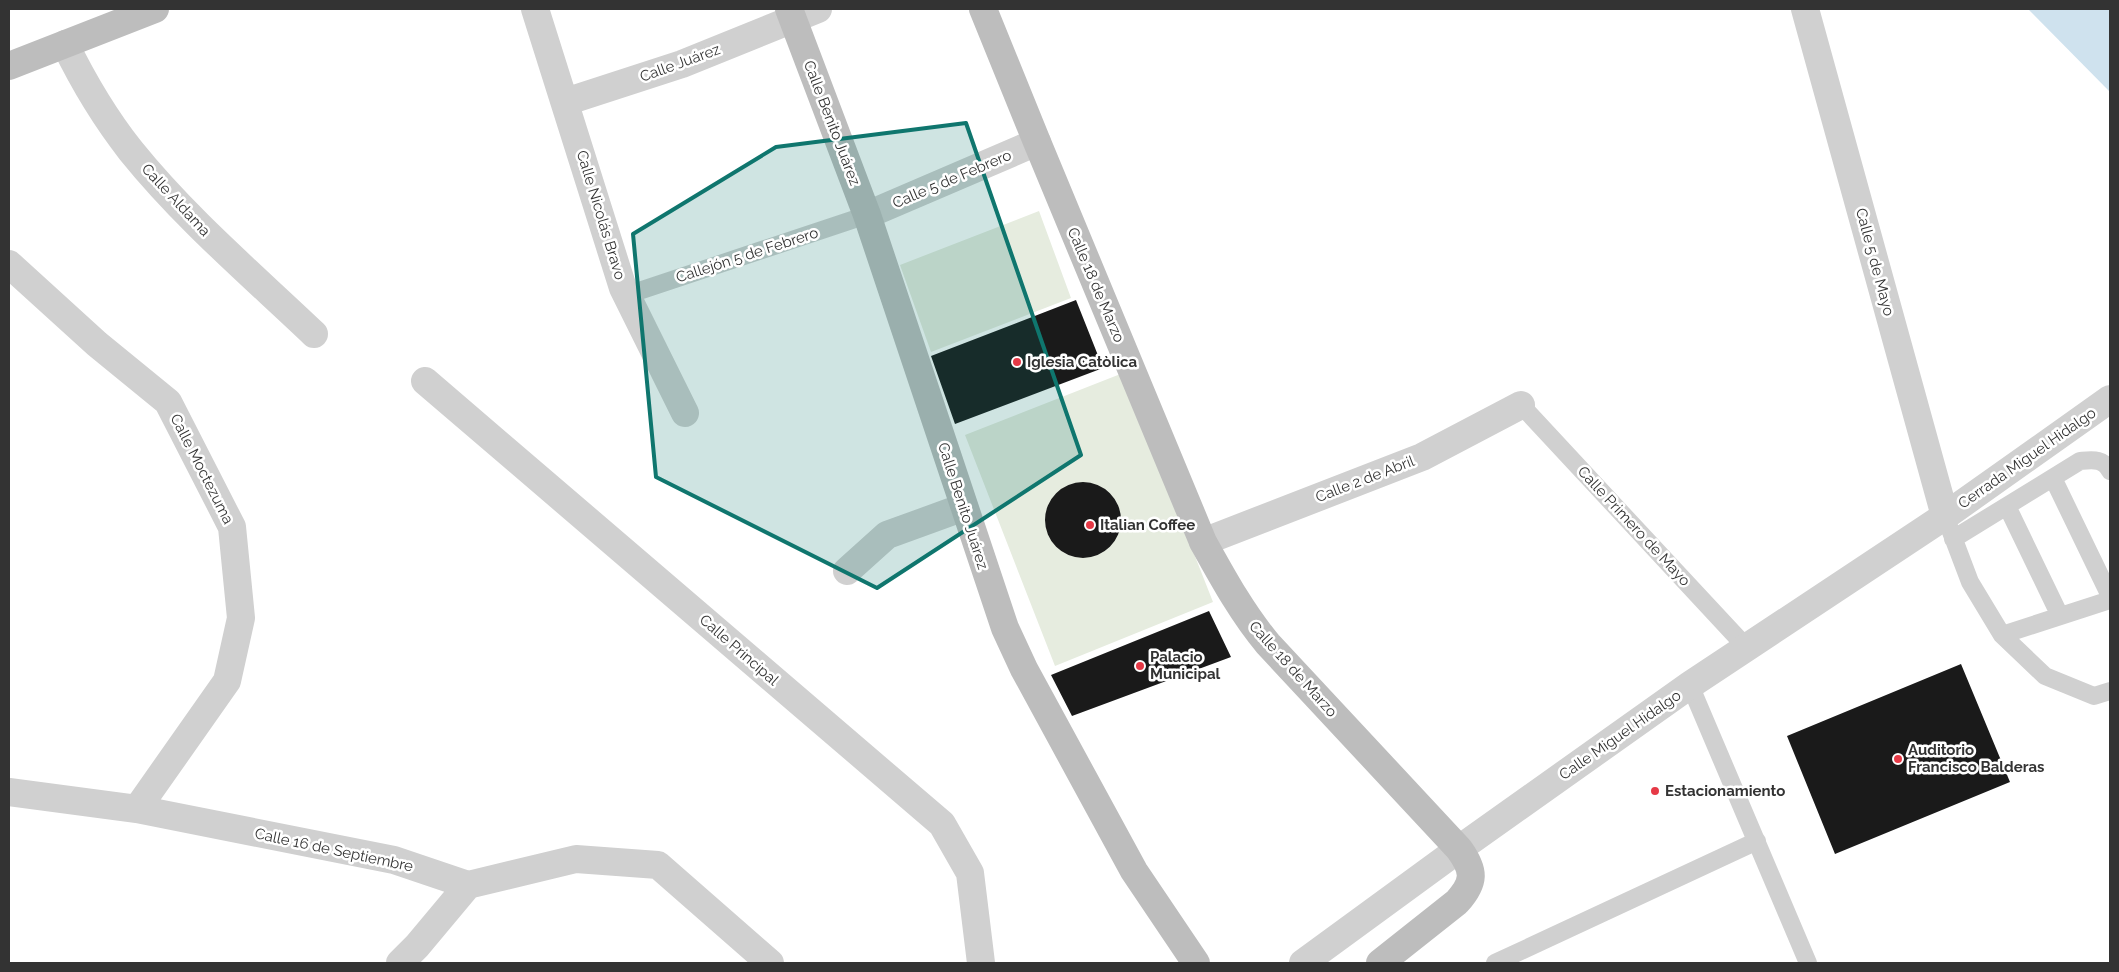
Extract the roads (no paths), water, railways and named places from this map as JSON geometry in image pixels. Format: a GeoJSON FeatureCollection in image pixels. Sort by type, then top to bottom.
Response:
{"type":"FeatureCollection","features":[{"type":"Feature","properties":{"kind":"main road"},"geometry":{"type":"LineString","coordinates":[[9,66],[155,9]]}},
{"type":"Feature","properties":{"kind":"main road","name":"Calle 18 de Marzo"},"geometry":{"type":"LineString","coordinates":[[983,9],[1036,142],[1203,542],[1249,621],[1268,644],[1459,849],[1470,868],[1471,878],[1468,890],[1457,902],[1380,963]]}},
{"type":"Feature","properties":{"kind":"main road","name":"Calle Benito Juárez"},"geometry":{"type":"LineString","coordinates":[[791,14],[867,215],[1005,628],[1024,669],[1134,871],[1196,963]]}},
{"type":"Feature","properties":{"kind":"street","name":"Calle Nicolás Bravo"},"geometry":{"type":"LineString","coordinates":[[535,9],[627,295],[685,413]]}},
{"type":"Feature","properties":{"kind":"street"},"geometry":{"type":"LineString","coordinates":[[791,14],[818,9]]}},
{"type":"Feature","properties":{"kind":"street","name":"Calle 5 de Mayo"},"geometry":{"type":"LineString","coordinates":[[1805,9],[1949,527]]}},
{"type":"Feature","properties":{"kind":"street","name":"Calle Juárez"},"geometry":{"type":"LineString","coordinates":[[565,102],[682,64],[791,14]]}},
{"type":"Feature","properties":{"kind":"street","name":"Calle Aldama"},"geometry":{"type":"LineString","coordinates":[[65,44],[83,80],[131,150],[186,213],[314,334]]}},
{"type":"Feature","properties":{"kind":"street","name":"Calle 5 de Febrero"},"geometry":{"type":"LineString","coordinates":[[867,215],[1036,142]]}},
{"type":"Feature","properties":{"kind":"street","name":"Calle Moctezuma"},"geometry":{"type":"LineString","coordinates":[[9,264],[96,344],[168,402],[232,527],[241,618],[227,681],[137,808]]}},
{"type":"Feature","properties":{"kind":"street","name":"Calle Principal"},"geometry":{"type":"LineString","coordinates":[[425,381],[942,824],[970,873],[981,963]]}},
{"type":"Feature","properties":{"kind":"street","name":"Cerrada Miguel Hidalgo"},"geometry":{"type":"LineString","coordinates":[[1949,527],[2110,399]]}},
{"type":"Feature","properties":{"kind":"street","name":"Calle 2 de Abril"},"geometry":{"type":"LineString","coordinates":[[1203,542],[1422,457],[1521,405]]}},
{"type":"Feature","properties":{"kind":"street"},"geometry":{"type":"LineString","coordinates":[[847,571],[886,536],[964,507]]}},
{"type":"Feature","properties":{"kind":"street","name":"Calle Miguel Hidalgo"},"geometry":{"type":"LineString","coordinates":[[1303,963],[1459,849],[1690,685],[1746,648],[1949,527]]}},
{"type":"Feature","properties":{"kind":"street","name":"Calle 16 de Septiembre"},"geometry":{"type":"LineString","coordinates":[[9,792],[137,808],[394,860],[468,885]]}},
{"type":"Feature","properties":{"kind":"street"},"geometry":{"type":"LineString","coordinates":[[416,958],[468,885],[576,859],[658,865],[770,963]]}},
{"type":"Feature","properties":{"kind":"lane","name":"Callejón 5 de Febrero"},"geometry":{"type":"LineString","coordinates":[[627,295],[867,215]]}},
{"type":"Feature","properties":{"kind":"lane","name":"Calle Primero de Mayo"},"geometry":{"type":"LineString","coordinates":[[1521,405],[1746,648]]}},
{"type":"Feature","properties":{"kind":"lane"},"geometry":{"type":"LineString","coordinates":[[2110,471],[2108,466],[2098,460],[2080,461],[2007,506],[1949,527],[1970,582],[2002,635],[2045,676],[2094,696],[2110,691]]}},
{"type":"Feature","properties":{"kind":"lane"},"geometry":{"type":"LineString","coordinates":[[2002,635],[2110,598],[2053,478]]}},
{"type":"Feature","properties":{"kind":"lane"},"geometry":{"type":"LineString","coordinates":[[2007,506],[2060,616]]}},
{"type":"Feature","properties":{"kind":"lane"},"geometry":{"type":"LineString","coordinates":[[1690,685],[1808,963]]}},
{"type":"Feature","properties":{"kind":"lane"},"geometry":{"type":"LineString","coordinates":[[1496,963],[1757,841]]}},
{"type":"Feature","properties":{"kind":"water"},"geometry":{"type":"Polygon","coordinates":[[[2028,9],[2110,9],[2110,92],[2028,9]]]}},
{"type":"Feature","properties":{"kind":"place","name":"Iglesia Catòlica"},"geometry":{"type":"Point","coordinates":[1017,362]}},
{"type":"Feature","properties":{"kind":"place","name":"Italian Coffee"},"geometry":{"type":"Point","coordinates":[1090,525]}},
{"type":"Feature","properties":{"kind":"place","name":"Palacio Municipal"},"geometry":{"type":"Point","coordinates":[1140,666]}},
{"type":"Feature","properties":{"kind":"place","name":"Auditorio Francisco Balderas"},"geometry":{"type":"Point","coordinates":[1898,759]}},
{"type":"Feature","properties":{"kind":"place","name":"Estacionamiento"},"geometry":{"type":"Point","coordinates":[1655,791]}}]}
